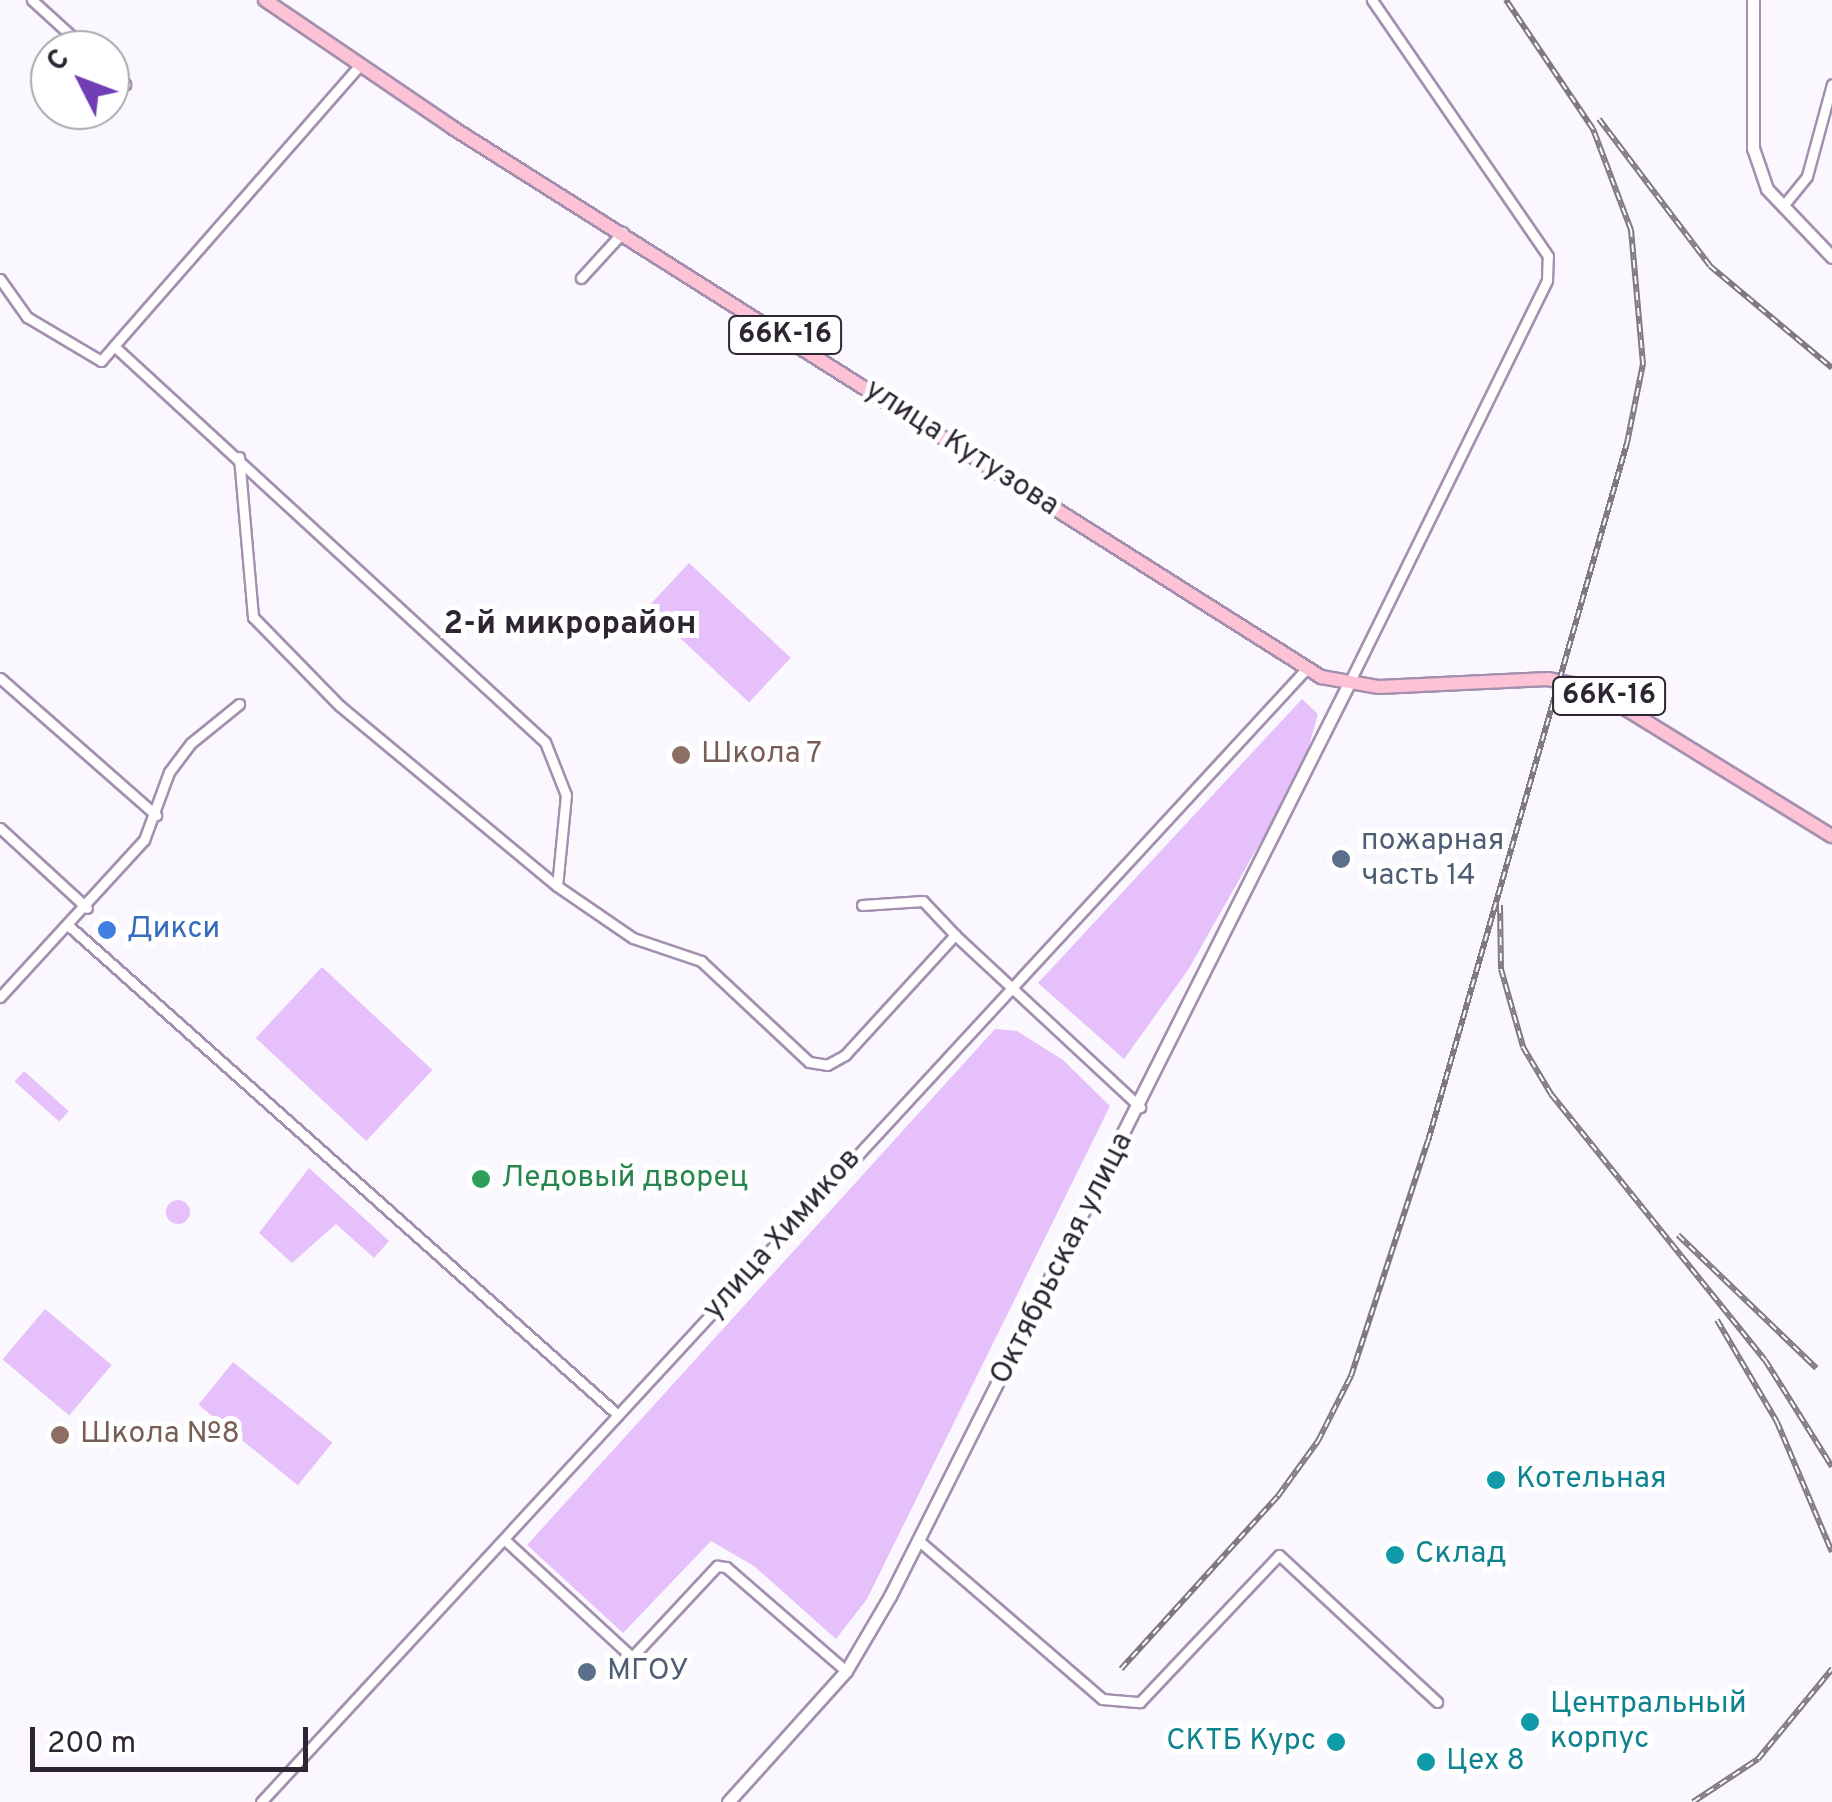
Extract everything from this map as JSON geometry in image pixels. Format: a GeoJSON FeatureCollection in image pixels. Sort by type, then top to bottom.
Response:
{"type":"FeatureCollection","features":[{"type":"Feature","properties":{"kind":"main road","name":"улица Кутузова"},"geometry":{"type":"LineString","coordinates":[[265,0],[359,66],[1306,669]]}},
{"type":"Feature","properties":{"kind":"main road"},"geometry":{"type":"LineString","coordinates":[[1752,0],[1754,148],[1766,190],[1832,256]]}},
{"type":"Feature","properties":{"kind":"main road","name":"66К-16"},"geometry":{"type":"LineString","coordinates":[[1306,669],[1348,685],[1548,679],[1592,688],[1832,836]]}},
{"type":"Feature","properties":{"kind":"main road","name":"Октябрьская улица"},"geometry":{"type":"LineString","coordinates":[[728,1802],[846,1671],[1141,1108],[1348,685]]}},
{"type":"Feature","properties":{"kind":"street"},"geometry":{"type":"LineString","coordinates":[[32,0],[65,30]]}},
{"type":"Feature","properties":{"kind":"street"},"geometry":{"type":"LineString","coordinates":[[1348,685],[1546,280],[1548,256],[1372,0]]}},
{"type":"Feature","properties":{"kind":"street"},"geometry":{"type":"LineString","coordinates":[[0,278],[27,317],[102,361],[359,66]]}},
{"type":"Feature","properties":{"kind":"street"},"geometry":{"type":"LineString","coordinates":[[1783,206],[1807,176],[1832,84]]}},
{"type":"Feature","properties":{"kind":"street"},"geometry":{"type":"LineString","coordinates":[[582,278],[622,232]]}},
{"type":"Feature","properties":{"kind":"street"},"geometry":{"type":"LineString","coordinates":[[114,346],[545,742],[566,795],[557,886]]}},
{"type":"Feature","properties":{"kind":"street"},"geometry":{"type":"LineString","coordinates":[[239,457],[252,617],[340,706],[494,840],[633,938],[701,961],[809,1062],[827,1065],[845,1056],[955,935]]}},
{"type":"Feature","properties":{"kind":"street","name":"улица Химиков"},"geometry":{"type":"LineString","coordinates":[[261,1802],[1306,669]]}},
{"type":"Feature","properties":{"kind":"street"},"geometry":{"type":"LineString","coordinates":[[0,678],[156,815]]}},
{"type":"Feature","properties":{"kind":"street"},"geometry":{"type":"LineString","coordinates":[[0,997],[4,985],[87,908],[156,815],[169,772],[190,743],[240,704]]}},
{"type":"Feature","properties":{"kind":"street"},"geometry":{"type":"LineString","coordinates":[[0,828],[87,908]]}},
{"type":"Feature","properties":{"kind":"street"},"geometry":{"type":"LineString","coordinates":[[862,905],[923,901],[1141,1108]]}},
{"type":"Feature","properties":{"kind":"street"},"geometry":{"type":"LineString","coordinates":[[68,926],[618,1415]]}},
{"type":"Feature","properties":{"kind":"street"},"geometry":{"type":"LineString","coordinates":[[505,1540],[632,1657],[717,1566],[726,1567],[846,1671]]}},
{"type":"Feature","properties":{"kind":"street"},"geometry":{"type":"LineString","coordinates":[[918,1540],[1102,1699],[1140,1702],[1279,1555],[1437,1702]]}},
{"type":"Feature","properties":{"kind":"shaded area"},"geometry":{"type":"Polygon","coordinates":[[[689,563],[791,658],[749,702],[647,608],[689,563]]]}},
{"type":"Feature","properties":{"kind":"shaded area"},"geometry":{"type":"Polygon","coordinates":[[[1302,699],[1318,714],[1303,767],[1188,970],[1124,1059],[1038,983],[1302,699]]]}},
{"type":"Feature","properties":{"kind":"shaded area"},"geometry":{"type":"Polygon","coordinates":[[[322,967],[432,1070],[366,1141],[256,1038],[322,967]]]}},
{"type":"Feature","properties":{"kind":"shaded area"},"geometry":{"type":"Polygon","coordinates":[[[995,1029],[1017,1031],[1063,1060],[1110,1106],[867,1599],[836,1639],[754,1566],[711,1541],[623,1633],[527,1545],[995,1029]]]}},
{"type":"Feature","properties":{"kind":"shaded area"},"geometry":{"type":"Polygon","coordinates":[[[24,1071],[69,1111],[59,1122],[15,1081],[24,1071]]]}},
{"type":"Feature","properties":{"kind":"shaded area"},"geometry":{"type":"Polygon","coordinates":[[[309,1168],[389,1241],[374,1258],[336,1224],[292,1263],[259,1233],[309,1168]]]}},
{"type":"Feature","properties":{"kind":"shaded area"},"geometry":{"type":"Polygon","coordinates":[[[178,1200],[190,1212],[178,1224],[166,1212],[178,1200]]]}},
{"type":"Feature","properties":{"kind":"shaded area"},"geometry":{"type":"Polygon","coordinates":[[[45,1309],[112,1365],[69,1415],[3,1360],[45,1309]]]}},
{"type":"Feature","properties":{"kind":"shaded area"},"geometry":{"type":"Polygon","coordinates":[[[233,1362],[332,1443],[298,1485],[198,1405],[233,1362]]]}},
{"type":"Feature","properties":{"kind":"railway"},"geometry":{"type":"LineString","coordinates":[[1121,1669],[1278,1496],[1318,1441],[1351,1376],[1428,1141],[1627,443],[1643,364],[1631,230],[1593,129],[1506,0]]}},
{"type":"Feature","properties":{"kind":"railway"},"geometry":{"type":"LineString","coordinates":[[1599,119],[1710,266],[1832,368]]}},
{"type":"Feature","properties":{"kind":"railway"},"geometry":{"type":"LineString","coordinates":[[1500,905],[1501,969],[1523,1047],[1551,1094],[1765,1360],[1832,1467]]}},
{"type":"Feature","properties":{"kind":"railway"},"geometry":{"type":"LineString","coordinates":[[1678,1235],[1816,1368]]}},
{"type":"Feature","properties":{"kind":"railway"},"geometry":{"type":"LineString","coordinates":[[1717,1320],[1777,1422],[1832,1552]]}},
{"type":"Feature","properties":{"kind":"railway"},"geometry":{"type":"LineString","coordinates":[[1693,1802],[1758,1759],[1832,1669]]}},
{"type":"Feature","properties":{"kind":"place","name":"Школа 7"},"geometry":{"type":"Point","coordinates":[681,755]}},
{"type":"Feature","properties":{"kind":"place","name":"пожарная часть 14"},"geometry":{"type":"Point","coordinates":[1341,859]}},
{"type":"Feature","properties":{"kind":"place","name":"Дикси"},"geometry":{"type":"Point","coordinates":[107,930]}},
{"type":"Feature","properties":{"kind":"place","name":"Ледовый дворец"},"geometry":{"type":"Point","coordinates":[481,1179]}},
{"type":"Feature","properties":{"kind":"place","name":"Школа №8"},"geometry":{"type":"Point","coordinates":[60,1435]}},
{"type":"Feature","properties":{"kind":"place","name":"Котельная"},"geometry":{"type":"Point","coordinates":[1496,1480]}},
{"type":"Feature","properties":{"kind":"place","name":"Склад"},"geometry":{"type":"Point","coordinates":[1395,1555]}},
{"type":"Feature","properties":{"kind":"place","name":"МГОУ"},"geometry":{"type":"Point","coordinates":[587,1672]}},
{"type":"Feature","properties":{"kind":"place","name":"Центральный корпус"},"geometry":{"type":"Point","coordinates":[1530,1722]}},
{"type":"Feature","properties":{"kind":"place","name":"СКТБ Курс"},"geometry":{"type":"Point","coordinates":[1336,1742]}},
{"type":"Feature","properties":{"kind":"place","name":"Цех 8"},"geometry":{"type":"Point","coordinates":[1426,1762]}},
{"type":"Feature","properties":{"kind":"district","name":"2-й микрорайон"},"geometry":{"type":"Point","coordinates":[570,625]}}]}
